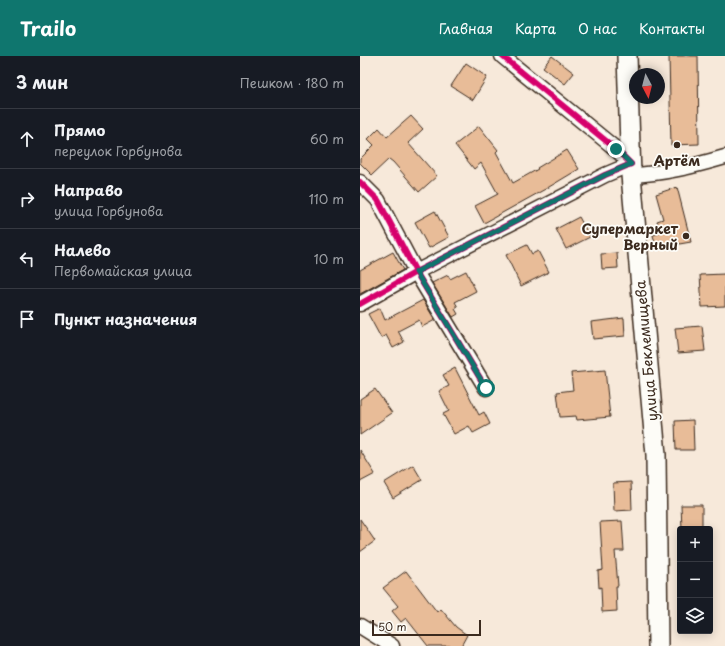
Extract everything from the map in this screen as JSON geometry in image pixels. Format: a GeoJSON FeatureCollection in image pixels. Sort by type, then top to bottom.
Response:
{"type":"FeatureCollection","features":[{"type":"Feature","properties":{"kind":"main road","name":"улица Беклемищева"},"geometry":{"type":"LineString","coordinates":[[627,56],[631,169],[656,455],[658,646]]}},
{"type":"Feature","properties":{"kind":"street"},"geometry":{"type":"LineString","coordinates":[[502,56],[616,149],[631,169]]}},
{"type":"Feature","properties":{"kind":"street"},"geometry":{"type":"LineString","coordinates":[[360,304],[416,272],[605,175],[631,169],[649,174],[678,170],[725,157]]}},
{"type":"Feature","properties":{"kind":"street"},"geometry":{"type":"LineString","coordinates":[[360,182],[378,200],[416,272],[486,388]]}},
{"type":"Feature","properties":{"kind":"street"},"geometry":{"type":"LineString","coordinates":[[360,626],[392,646]]}},
{"type":"Feature","properties":{"kind":"building"},"geometry":{"type":"Polygon","coordinates":[[[552,56],[574,73],[565,84],[543,67],[552,56]]]}},
{"type":"Feature","properties":{"kind":"building"},"geometry":{"type":"Polygon","coordinates":[[[669,56],[698,56],[699,144],[671,145],[669,56]]]}},
{"type":"Feature","properties":{"kind":"building"},"geometry":{"type":"Polygon","coordinates":[[[466,63],[487,77],[473,100],[451,86],[466,63]]]}},
{"type":"Feature","properties":{"kind":"building"},"geometry":{"type":"Polygon","coordinates":[[[411,116],[423,129],[408,143],[437,176],[419,192],[389,159],[372,175],[360,163],[360,159],[374,145],[368,139],[379,128],[387,137],[411,116]]]}},
{"type":"Feature","properties":{"kind":"building"},"geometry":{"type":"Polygon","coordinates":[[[479,126],[498,150],[496,152],[513,183],[567,150],[579,169],[484,223],[475,206],[498,194],[481,163],[474,169],[455,145],[479,126]]]}},
{"type":"Feature","properties":{"kind":"building"},"geometry":{"type":"Polygon","coordinates":[[[677,187],[691,242],[656,248],[653,235],[661,233],[657,221],[663,219],[656,194],[677,187]]]}},
{"type":"Feature","properties":{"kind":"building"},"geometry":{"type":"Polygon","coordinates":[[[435,211],[449,237],[429,248],[415,222],[435,211]]]}},
{"type":"Feature","properties":{"kind":"building"},"geometry":{"type":"Polygon","coordinates":[[[579,217],[590,237],[566,249],[556,229],[579,217]]]}},
{"type":"Feature","properties":{"kind":"building"},"geometry":{"type":"Polygon","coordinates":[[[527,245],[532,254],[538,251],[549,272],[521,286],[506,255],[527,245]]]}},
{"type":"Feature","properties":{"kind":"building"},"geometry":{"type":"Polygon","coordinates":[[[393,252],[403,270],[360,294],[360,270],[393,252]]]}},
{"type":"Feature","properties":{"kind":"building"},"geometry":{"type":"Polygon","coordinates":[[[617,253],[618,268],[602,269],[601,254],[617,253]]]}},
{"type":"Feature","properties":{"kind":"building"},"geometry":{"type":"Polygon","coordinates":[[[466,271],[476,291],[455,302],[458,307],[455,309],[458,314],[453,317],[432,283],[448,275],[450,279],[466,271]]]}},
{"type":"Feature","properties":{"kind":"building"},"geometry":{"type":"Polygon","coordinates":[[[725,274],[725,306],[702,307],[700,275],[725,274]]]}},
{"type":"Feature","properties":{"kind":"building"},"geometry":{"type":"Polygon","coordinates":[[[423,300],[435,320],[422,327],[419,320],[398,331],[404,342],[393,348],[386,335],[381,338],[368,314],[380,308],[385,320],[423,300]]]}},
{"type":"Feature","properties":{"kind":"building"},"geometry":{"type":"Polygon","coordinates":[[[624,318],[625,336],[593,339],[591,322],[624,318]]]}},
{"type":"Feature","properties":{"kind":"building"},"geometry":{"type":"Polygon","coordinates":[[[702,326],[705,351],[678,353],[675,328],[702,326]]]}},
{"type":"Feature","properties":{"kind":"building"},"geometry":{"type":"Polygon","coordinates":[[[455,368],[479,415],[484,412],[490,424],[473,433],[469,426],[454,434],[443,414],[449,411],[439,391],[449,386],[443,375],[455,368]]]}},
{"type":"Feature","properties":{"kind":"building"},"geometry":{"type":"Polygon","coordinates":[[[605,370],[610,417],[577,420],[576,416],[560,417],[557,392],[573,390],[571,373],[605,370]]]}},
{"type":"Feature","properties":{"kind":"building"},"geometry":{"type":"Polygon","coordinates":[[[375,389],[392,413],[360,435],[360,399],[375,389]]]}},
{"type":"Feature","properties":{"kind":"building"},"geometry":{"type":"Polygon","coordinates":[[[693,420],[694,450],[676,450],[675,421],[693,420]]]}},
{"type":"Feature","properties":{"kind":"building"},"geometry":{"type":"Polygon","coordinates":[[[360,450],[375,474],[360,482],[360,450]]]}},
{"type":"Feature","properties":{"kind":"building"},"geometry":{"type":"Polygon","coordinates":[[[413,465],[422,480],[393,498],[384,483],[413,465]]]}},
{"type":"Feature","properties":{"kind":"building"},"geometry":{"type":"Polygon","coordinates":[[[631,482],[632,510],[614,511],[613,483],[631,482]]]}},
{"type":"Feature","properties":{"kind":"building"},"geometry":{"type":"Polygon","coordinates":[[[681,505],[702,505],[702,526],[682,526],[681,505]]]}},
{"type":"Feature","properties":{"kind":"building"},"geometry":{"type":"Polygon","coordinates":[[[360,519],[375,541],[360,552],[360,519]]]}},
{"type":"Feature","properties":{"kind":"building"},"geometry":{"type":"Polygon","coordinates":[[[622,521],[624,551],[615,551],[618,586],[616,586],[617,611],[602,612],[601,587],[599,588],[598,571],[603,570],[600,522],[622,521]]]}},
{"type":"Feature","properties":{"kind":"building"},"geometry":{"type":"Polygon","coordinates":[[[406,571],[437,612],[441,609],[456,627],[467,635],[461,646],[428,646],[406,618],[401,622],[392,611],[398,606],[383,588],[406,571]]]}},
{"type":"Feature","properties":{"kind":"cycle path"},"geometry":{"type":"LineString","coordinates":[[360,304],[416,272],[605,175],[631,164],[616,149],[502,56]]}},
{"type":"Feature","properties":{"kind":"cycle path"},"geometry":{"type":"LineString","coordinates":[[360,182],[378,200],[416,272],[486,388]]}},
{"type":"Feature","properties":{"kind":"place","name":"Артём"},"geometry":{"type":"Point","coordinates":[677,145]}},
{"type":"Feature","properties":{"kind":"place","name":"Супермаркет Верный"},"geometry":{"type":"Point","coordinates":[686,236]}},
{"type":"Feature","properties":{"kind":"route"},"geometry":{"type":"LineString","coordinates":[[486,388],[416,272],[605,175],[631,164],[616,149]]}}]}
